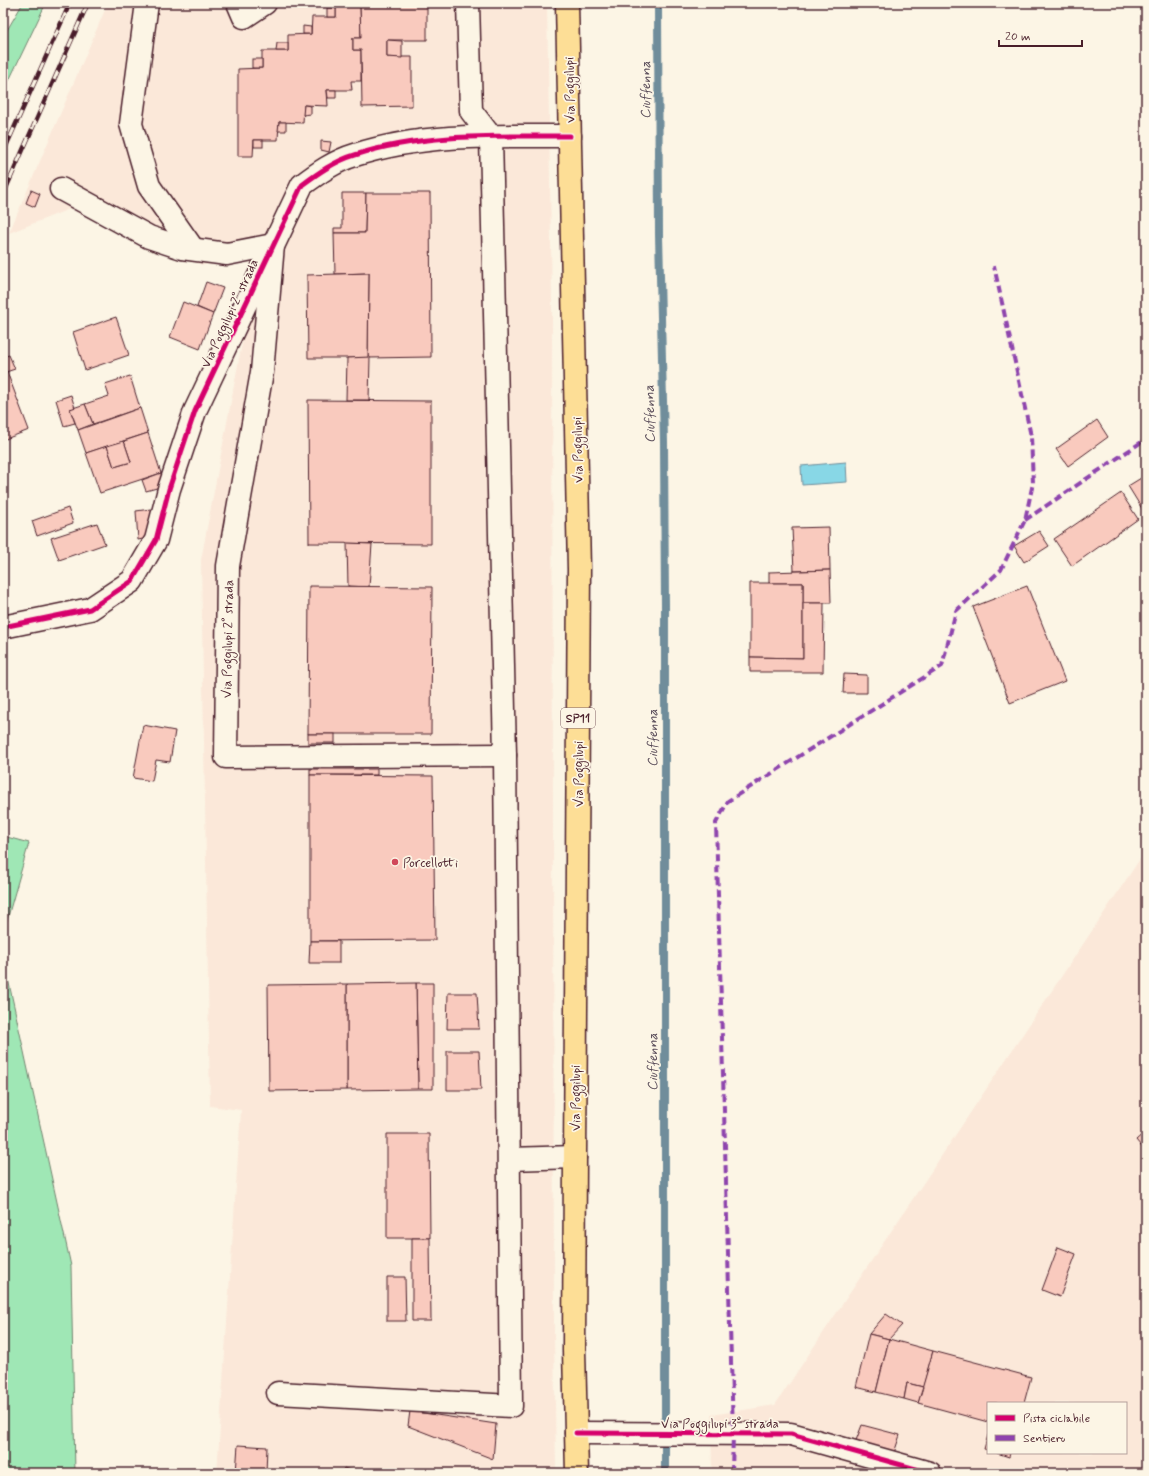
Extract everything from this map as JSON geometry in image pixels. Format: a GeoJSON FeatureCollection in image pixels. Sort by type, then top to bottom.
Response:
{"type":"FeatureCollection","features":[{"type":"Feature","properties":{"kind":"main road","name":"Via Poggilupi"},"geometry":{"type":"LineString","coordinates":[[567,3],[579,569],[574,1350],[577,1473]]}},
{"type":"Feature","properties":{"kind":"street"},"geometry":{"type":"LineString","coordinates":[[147,3],[131,124],[149,186],[193,249]]}},
{"type":"Feature","properties":{"kind":"street"},"geometry":{"type":"LineString","coordinates":[[238,3],[244,17],[265,3]]}},
{"type":"Feature","properties":{"kind":"street"},"geometry":{"type":"LineString","coordinates":[[278,1393],[511,1406],[510,1159],[505,755],[491,136],[471,110],[468,3]]}},
{"type":"Feature","properties":{"kind":"street","name":"Via Poggilupi 2° strada"},"geometry":{"type":"LineString","coordinates":[[3,627],[90,609],[132,581],[156,540],[169,488],[195,411],[302,185],[324,169],[354,155],[414,141],[491,136],[570,136]]}},
{"type":"Feature","properties":{"kind":"street"},"geometry":{"type":"LineString","coordinates":[[61,188],[149,237],[182,248],[227,254],[273,245]]}},
{"type":"Feature","properties":{"kind":"street","name":"Via Poggilupi 2° strada"},"geometry":{"type":"LineString","coordinates":[[273,245],[262,372],[228,566],[226,757],[505,755]]}},
{"type":"Feature","properties":{"kind":"street"},"geometry":{"type":"LineString","coordinates":[[510,1159],[575,1157]]}},
{"type":"Feature","properties":{"kind":"street","name":"Via Poggilupi 3° strada"},"geometry":{"type":"LineString","coordinates":[[576,1433],[791,1434],[930,1473]]}},
{"type":"Feature","properties":{"kind":"shaded area"},"geometry":{"type":"Polygon","coordinates":[[[108,3],[547,3],[552,300],[554,1334],[556,1473],[217,1473],[241,1110],[210,1106],[201,560],[258,259],[203,265],[152,250],[72,208],[9,233],[108,3]]]}},
{"type":"Feature","properties":{"kind":"shaded area"},"geometry":{"type":"Polygon","coordinates":[[[1140,859],[1146,861],[1146,1473],[712,1473],[711,1415],[775,1405],[1140,859]]]}},
{"type":"Feature","properties":{"kind":"green space"},"geometry":{"type":"Polygon","coordinates":[[[23,3],[46,3],[3,93],[3,37],[23,3]]]}},
{"type":"Feature","properties":{"kind":"green space"},"geometry":{"type":"Polygon","coordinates":[[[3,836],[29,843],[3,934],[3,836]]]}},
{"type":"Feature","properties":{"kind":"green space"},"geometry":{"type":"Polygon","coordinates":[[[3,956],[71,1266],[75,1473],[3,1473],[3,956]]]}},
{"type":"Feature","properties":{"kind":"water"},"geometry":{"type":"Polygon","coordinates":[[[846,462],[847,482],[802,485],[801,466],[846,462]]]}},
{"type":"Feature","properties":{"kind":"building"},"geometry":{"type":"Polygon","coordinates":[[[336,3],[360,3],[361,38],[353,38],[353,50],[361,50],[361,81],[351,81],[352,90],[327,90],[328,106],[304,105],[303,123],[279,122],[278,140],[254,140],[253,156],[238,156],[238,69],[262,68],[262,51],[288,51],[288,35],[311,34],[312,17],[336,17],[336,3]]]}},
{"type":"Feature","properties":{"kind":"building"},"geometry":{"type":"Polygon","coordinates":[[[360,3],[427,3],[427,40],[387,40],[387,57],[412,57],[412,106],[362,107],[361,50],[353,50],[353,38],[361,38],[360,3]]]}},
{"type":"Feature","properties":{"kind":"building"},"geometry":{"type":"Polygon","coordinates":[[[327,8],[336,8],[336,17],[327,17],[327,8]]]}},
{"type":"Feature","properties":{"kind":"building"},"geometry":{"type":"Polygon","coordinates":[[[303,26],[311,27],[311,34],[303,34],[303,26]]]}},
{"type":"Feature","properties":{"kind":"building"},"geometry":{"type":"Polygon","coordinates":[[[387,40],[402,41],[402,58],[387,57],[387,40]]]}},
{"type":"Feature","properties":{"kind":"building"},"geometry":{"type":"Polygon","coordinates":[[[277,43],[288,43],[288,51],[276,51],[277,43]]]}},
{"type":"Feature","properties":{"kind":"building"},"geometry":{"type":"Polygon","coordinates":[[[252,59],[262,59],[262,68],[252,68],[252,59]]]}},
{"type":"Feature","properties":{"kind":"building"},"geometry":{"type":"Polygon","coordinates":[[[327,90],[336,90],[336,98],[328,98],[327,90]]]}},
{"type":"Feature","properties":{"kind":"building"},"geometry":{"type":"Polygon","coordinates":[[[304,105],[311,106],[311,114],[303,115],[304,105]]]}},
{"type":"Feature","properties":{"kind":"building"},"geometry":{"type":"Polygon","coordinates":[[[279,122],[286,122],[286,131],[278,131],[279,122]]]}},
{"type":"Feature","properties":{"kind":"building"},"geometry":{"type":"Polygon","coordinates":[[[254,140],[263,140],[263,147],[254,147],[254,140]]]}},
{"type":"Feature","properties":{"kind":"building"},"geometry":{"type":"Polygon","coordinates":[[[321,141],[331,142],[329,152],[321,150],[321,141]]]}},
{"type":"Feature","properties":{"kind":"building"},"geometry":{"type":"Polygon","coordinates":[[[31,190],[40,194],[35,207],[26,203],[31,190]]]}},
{"type":"Feature","properties":{"kind":"building"},"geometry":{"type":"Polygon","coordinates":[[[342,193],[366,193],[365,233],[334,233],[334,228],[342,228],[342,193]]]}},
{"type":"Feature","properties":{"kind":"building"},"geometry":{"type":"Polygon","coordinates":[[[366,193],[430,193],[431,357],[368,358],[369,273],[335,274],[334,233],[365,233],[366,193]]]}},
{"type":"Feature","properties":{"kind":"building"},"geometry":{"type":"Polygon","coordinates":[[[369,273],[368,358],[308,358],[307,275],[369,273]]]}},
{"type":"Feature","properties":{"kind":"building"},"geometry":{"type":"Polygon","coordinates":[[[206,282],[223,288],[213,314],[197,307],[206,282]]]}},
{"type":"Feature","properties":{"kind":"building"},"geometry":{"type":"Polygon","coordinates":[[[183,302],[213,314],[200,349],[170,337],[183,302]]]}},
{"type":"Feature","properties":{"kind":"building"},"geometry":{"type":"Polygon","coordinates":[[[116,317],[129,355],[85,370],[73,332],[116,317]]]}},
{"type":"Feature","properties":{"kind":"building"},"geometry":{"type":"Polygon","coordinates":[[[9,355],[15,369],[3,373],[3,357],[9,355]]]}},
{"type":"Feature","properties":{"kind":"building"},"geometry":{"type":"Polygon","coordinates":[[[370,357],[369,400],[346,400],[347,358],[370,357]]]}},
{"type":"Feature","properties":{"kind":"building"},"geometry":{"type":"Polygon","coordinates":[[[7,372],[29,430],[3,440],[3,373],[7,372]]]}},
{"type":"Feature","properties":{"kind":"building"},"geometry":{"type":"Polygon","coordinates":[[[130,376],[140,408],[93,424],[85,404],[109,396],[105,384],[130,376]]]}},
{"type":"Feature","properties":{"kind":"building"},"geometry":{"type":"Polygon","coordinates":[[[71,395],[75,408],[70,409],[75,423],[64,426],[56,400],[71,395]]]}},
{"type":"Feature","properties":{"kind":"building"},"geometry":{"type":"Polygon","coordinates":[[[308,400],[431,401],[431,544],[309,543],[308,400]]]}},
{"type":"Feature","properties":{"kind":"building"},"geometry":{"type":"Polygon","coordinates":[[[85,404],[93,424],[78,430],[70,409],[85,404]]]}},
{"type":"Feature","properties":{"kind":"building"},"geometry":{"type":"Polygon","coordinates":[[[140,408],[148,433],[86,453],[78,430],[140,408]]]}},
{"type":"Feature","properties":{"kind":"building"},"geometry":{"type":"Polygon","coordinates":[[[1097,420],[1108,437],[1068,466],[1056,449],[1097,420]]]}},
{"type":"Feature","properties":{"kind":"building"},"geometry":{"type":"Polygon","coordinates":[[[148,433],[161,473],[100,493],[86,453],[107,446],[114,467],[131,462],[124,441],[148,433]]]}},
{"type":"Feature","properties":{"kind":"building"},"geometry":{"type":"Polygon","coordinates":[[[124,441],[131,462],[114,467],[107,446],[124,441]]]}},
{"type":"Feature","properties":{"kind":"building"},"geometry":{"type":"Polygon","coordinates":[[[161,473],[164,486],[146,491],[142,480],[161,473]]]}},
{"type":"Feature","properties":{"kind":"building"},"geometry":{"type":"Polygon","coordinates":[[[1146,475],[1146,510],[1144,512],[1128,486],[1146,475]]]}},
{"type":"Feature","properties":{"kind":"building"},"geometry":{"type":"Polygon","coordinates":[[[1121,493],[1138,519],[1072,566],[1054,539],[1121,493]]]}},
{"type":"Feature","properties":{"kind":"building"},"geometry":{"type":"Polygon","coordinates":[[[68,508],[73,523],[37,536],[32,521],[68,508]]]}},
{"type":"Feature","properties":{"kind":"building"},"geometry":{"type":"Polygon","coordinates":[[[158,508],[148,538],[138,540],[136,511],[158,508]]]}},
{"type":"Feature","properties":{"kind":"building"},"geometry":{"type":"Polygon","coordinates":[[[97,523],[105,544],[59,560],[51,538],[97,523]]]}},
{"type":"Feature","properties":{"kind":"building"},"geometry":{"type":"Polygon","coordinates":[[[829,527],[830,570],[794,571],[792,528],[829,527]]]}},
{"type":"Feature","properties":{"kind":"building"},"geometry":{"type":"Polygon","coordinates":[[[1039,531],[1049,546],[1024,562],[1014,546],[1039,531]]]}},
{"type":"Feature","properties":{"kind":"building"},"geometry":{"type":"Polygon","coordinates":[[[347,543],[372,544],[369,587],[348,586],[347,543]]]}},
{"type":"Feature","properties":{"kind":"building"},"geometry":{"type":"Polygon","coordinates":[[[830,570],[831,603],[803,603],[803,583],[769,583],[769,572],[830,570]]]}},
{"type":"Feature","properties":{"kind":"building"},"geometry":{"type":"Polygon","coordinates":[[[750,583],[803,583],[803,658],[750,657],[750,583]]]}},
{"type":"Feature","properties":{"kind":"building"},"geometry":{"type":"Polygon","coordinates":[[[309,586],[432,587],[431,734],[308,734],[309,586]]]}},
{"type":"Feature","properties":{"kind":"building"},"geometry":{"type":"Polygon","coordinates":[[[1027,586],[1065,681],[1010,703],[973,607],[1027,586]]]}},
{"type":"Feature","properties":{"kind":"building"},"geometry":{"type":"Polygon","coordinates":[[[803,603],[824,603],[823,672],[750,672],[750,657],[803,658],[803,603]]]}},
{"type":"Feature","properties":{"kind":"building"},"geometry":{"type":"Polygon","coordinates":[[[844,674],[867,675],[867,693],[843,693],[844,674]]]}},
{"type":"Feature","properties":{"kind":"building"},"geometry":{"type":"Polygon","coordinates":[[[143,725],[175,731],[170,762],[156,760],[152,781],[133,778],[143,725]]]}},
{"type":"Feature","properties":{"kind":"building"},"geometry":{"type":"Polygon","coordinates":[[[308,734],[335,734],[335,743],[308,743],[308,734]]]}},
{"type":"Feature","properties":{"kind":"building"},"geometry":{"type":"Polygon","coordinates":[[[310,769],[377,769],[377,775],[310,775],[310,769]]]}},
{"type":"Feature","properties":{"kind":"building"},"geometry":{"type":"Polygon","coordinates":[[[310,775],[433,776],[435,940],[310,941],[310,775]]]}},
{"type":"Feature","properties":{"kind":"building"},"geometry":{"type":"Polygon","coordinates":[[[310,941],[339,941],[339,963],[309,963],[310,941]]]}},
{"type":"Feature","properties":{"kind":"building"},"geometry":{"type":"Polygon","coordinates":[[[416,983],[433,983],[433,1089],[418,1089],[416,983]]]}},
{"type":"Feature","properties":{"kind":"building"},"geometry":{"type":"Polygon","coordinates":[[[416,983],[418,1089],[347,1090],[347,984],[416,983]]]}},
{"type":"Feature","properties":{"kind":"building"},"geometry":{"type":"Polygon","coordinates":[[[347,984],[347,1090],[269,1091],[268,985],[347,984]]]}},
{"type":"Feature","properties":{"kind":"building"},"geometry":{"type":"Polygon","coordinates":[[[448,993],[477,993],[479,1029],[447,1029],[448,993]]]}},
{"type":"Feature","properties":{"kind":"building"},"geometry":{"type":"Polygon","coordinates":[[[447,1051],[479,1051],[481,1090],[447,1090],[447,1051]]]}},
{"type":"Feature","properties":{"kind":"building"},"geometry":{"type":"Polygon","coordinates":[[[1146,1131],[1146,1152],[1136,1140],[1146,1131]]]}},
{"type":"Feature","properties":{"kind":"building"},"geometry":{"type":"Polygon","coordinates":[[[387,1134],[429,1134],[430,1238],[387,1238],[387,1134]]]}},
{"type":"Feature","properties":{"kind":"building"},"geometry":{"type":"Polygon","coordinates":[[[412,1238],[430,1238],[431,1321],[412,1321],[412,1238]]]}},
{"type":"Feature","properties":{"kind":"building"},"geometry":{"type":"Polygon","coordinates":[[[1058,1247],[1076,1254],[1060,1297],[1042,1290],[1058,1247]]]}},
{"type":"Feature","properties":{"kind":"building"},"geometry":{"type":"Polygon","coordinates":[[[387,1277],[405,1277],[406,1321],[387,1321],[387,1277]]]}},
{"type":"Feature","properties":{"kind":"building"},"geometry":{"type":"Polygon","coordinates":[[[886,1314],[902,1325],[889,1339],[869,1334],[886,1314]]]}},
{"type":"Feature","properties":{"kind":"building"},"geometry":{"type":"Polygon","coordinates":[[[869,1334],[889,1339],[876,1392],[856,1387],[869,1334]]]}},
{"type":"Feature","properties":{"kind":"building"},"geometry":{"type":"Polygon","coordinates":[[[889,1339],[933,1351],[923,1387],[907,1383],[904,1399],[876,1392],[889,1339]]]}},
{"type":"Feature","properties":{"kind":"building"},"geometry":{"type":"Polygon","coordinates":[[[933,1351],[1031,1377],[1024,1402],[987,1402],[987,1422],[918,1403],[933,1351]]]}},
{"type":"Feature","properties":{"kind":"building"},"geometry":{"type":"Polygon","coordinates":[[[907,1383],[923,1387],[918,1403],[904,1399],[907,1383]]]}},
{"type":"Feature","properties":{"kind":"building"},"geometry":{"type":"Polygon","coordinates":[[[410,1411],[496,1424],[493,1459],[408,1426],[410,1411]]]}},
{"type":"Feature","properties":{"kind":"building"},"geometry":{"type":"Polygon","coordinates":[[[862,1425],[900,1435],[894,1453],[855,1443],[862,1425]]]}},
{"type":"Feature","properties":{"kind":"building"},"geometry":{"type":"Polygon","coordinates":[[[987,1438],[987,1450],[984,1449],[987,1438]]]}},
{"type":"Feature","properties":{"kind":"building"},"geometry":{"type":"Polygon","coordinates":[[[238,1445],[267,1447],[266,1473],[236,1473],[238,1445]]]}},
{"type":"Feature","properties":{"kind":"building"},"geometry":{"type":"Polygon","coordinates":[[[1000,1454],[1010,1454],[1009,1457],[1000,1454]]]}},
{"type":"Feature","properties":{"kind":"building"},"geometry":{"type":"Polygon","coordinates":[[[344,1468],[359,1473],[342,1473],[344,1468]]]}},
{"type":"Feature","properties":{"kind":"waterway","name":"Ciuffenna"},"geometry":{"type":"LineString","coordinates":[[658,3],[659,235],[664,442],[665,607],[665,1473]]}},
{"type":"Feature","properties":{"kind":"railway"},"geometry":{"type":"LineString","coordinates":[[3,153],[70,3]]}},
{"type":"Feature","properties":{"kind":"railway"},"geometry":{"type":"LineString","coordinates":[[3,195],[88,3]]}},
{"type":"Feature","properties":{"kind":"marked path"},"geometry":{"type":"LineString","coordinates":[[732,1473],[733,1433],[716,823],[728,801],[942,666],[956,611],[1001,570],[1025,520],[1033,483],[1031,436],[994,266]]}},
{"type":"Feature","properties":{"kind":"marked path"},"geometry":{"type":"LineString","coordinates":[[1025,520],[1146,439]]}},
{"type":"Feature","properties":{"kind":"cycle path"},"geometry":{"type":"LineString","coordinates":[[3,627],[90,609],[132,581],[156,540],[169,489],[195,411],[302,185],[327,168],[355,155],[407,143],[461,137],[570,136]]}},
{"type":"Feature","properties":{"kind":"cycle path"},"geometry":{"type":"LineString","coordinates":[[576,1433],[791,1434],[930,1473]]}},
{"type":"Feature","properties":{"kind":"place","name":"Porcellotti"},"geometry":{"type":"Point","coordinates":[395,862]}}]}
